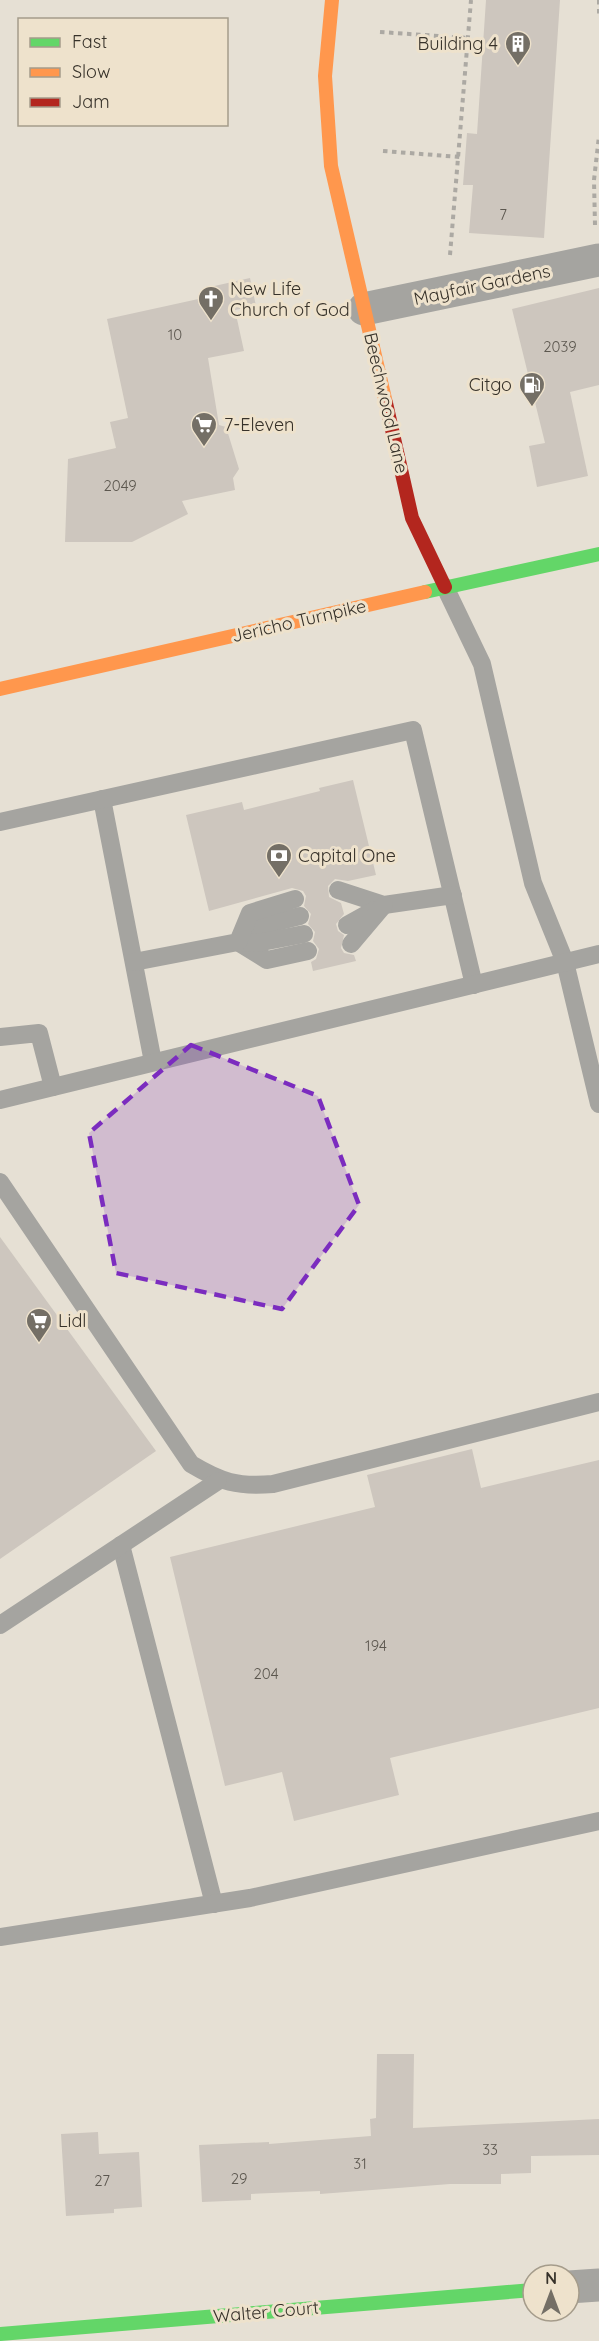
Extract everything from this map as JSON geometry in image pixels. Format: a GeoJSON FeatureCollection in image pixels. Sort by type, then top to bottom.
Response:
{"type":"FeatureCollection","features":[{"type":"Feature","properties":{"kind":"street","name":"Beechwood Lane"},"geometry":{"type":"LineString","coordinates":[[332,0],[325,76],[332,166],[412,518],[445,587]]}},
{"type":"Feature","properties":{"kind":"street","name":"Mayfair Gardens"},"geometry":{"type":"LineString","coordinates":[[364,309],[597,248]]}},
{"type":"Feature","properties":{"kind":"street","name":"Jericho Turnpike"},"geometry":{"type":"LineString","coordinates":[[0,688],[599,554]]}},
{"type":"Feature","properties":{"kind":"street"},"geometry":{"type":"LineString","coordinates":[[581,2286],[599,2284]]}},
{"type":"Feature","properties":{"kind":"street","name":"Walter Court"},"geometry":{"type":"LineString","coordinates":[[0,2334],[521,2291]]}},
{"type":"Feature","properties":{"kind":"lane"},"geometry":{"type":"LineString","coordinates":[[445,587],[482,664],[533,883],[565,962],[599,1104]]}},
{"type":"Feature","properties":{"kind":"lane"},"geometry":{"type":"LineString","coordinates":[[0,822],[413,730],[474,985]]}},
{"type":"Feature","properties":{"kind":"lane"},"geometry":{"type":"LineString","coordinates":[[102,799],[153,1062]]}},
{"type":"Feature","properties":{"kind":"lane"},"geometry":{"type":"LineString","coordinates":[[340,898],[384,905],[453,895]]}},
{"type":"Feature","properties":{"kind":"lane"},"geometry":{"type":"LineString","coordinates":[[347,925],[384,905]]}},
{"type":"Feature","properties":{"kind":"lane"},"geometry":{"type":"LineString","coordinates":[[351,944],[384,905]]}},
{"type":"Feature","properties":{"kind":"lane"},"geometry":{"type":"LineString","coordinates":[[238,942],[250,913],[297,908]]}},
{"type":"Feature","properties":{"kind":"lane"},"geometry":{"type":"LineString","coordinates":[[134,962],[238,942],[267,960],[306,943]]}},
{"type":"Feature","properties":{"kind":"lane"},"geometry":{"type":"LineString","coordinates":[[0,1100],[599,954]]}},
{"type":"Feature","properties":{"kind":"lane"},"geometry":{"type":"LineString","coordinates":[[0,1037],[39,1033],[53,1087]]}},
{"type":"Feature","properties":{"kind":"lane"},"geometry":{"type":"LineString","coordinates":[[0,1182],[191,1464],[218,1481],[250,1486],[273,1484],[599,1402]]}},
{"type":"Feature","properties":{"kind":"lane"},"geometry":{"type":"LineString","coordinates":[[0,1625],[218,1481]]}},
{"type":"Feature","properties":{"kind":"lane"},"geometry":{"type":"LineString","coordinates":[[121,1545],[214,1904]]}},
{"type":"Feature","properties":{"kind":"lane"},"geometry":{"type":"LineString","coordinates":[[0,1937],[250,1899],[599,1821]]}},
{"type":"Feature","properties":{"kind":"path"},"geometry":{"type":"LineString","coordinates":[[450,255],[460,157],[471,0]]}},
{"type":"Feature","properties":{"kind":"path"},"geometry":{"type":"LineString","coordinates":[[599,0],[599,16]]}},
{"type":"Feature","properties":{"kind":"path"},"geometry":{"type":"LineString","coordinates":[[380,32],[468,38]]}},
{"type":"Feature","properties":{"kind":"path"},"geometry":{"type":"LineString","coordinates":[[597,248],[594,180],[599,136]]}},
{"type":"Feature","properties":{"kind":"path"},"geometry":{"type":"LineString","coordinates":[[383,151],[460,157]]}},
{"type":"Feature","properties":{"kind":"highlighted area"},"geometry":{"type":"Polygon","coordinates":[[[191,1045],[318,1096],[359,1205],[282,1309],[116,1273],[89,1133],[191,1045]]]}},
{"type":"Feature","properties":{"kind":"building","name":"Building 4"},"geometry":{"type":"Polygon","coordinates":[[[486,0],[560,0],[544,238],[469,233],[473,185],[463,185],[467,133],[477,134],[486,0]]]}},
{"type":"Feature","properties":{"kind":"building"},"geometry":{"type":"Polygon","coordinates":[[[250,278],[256,306],[235,310],[244,351],[208,358],[219,425],[226,427],[239,469],[233,478],[235,490],[182,501],[188,514],[132,542],[65,542],[68,459],[116,448],[110,422],[128,418],[107,319],[212,296],[210,287],[250,278]]]}},
{"type":"Feature","properties":{"kind":"building"},"geometry":{"type":"Polygon","coordinates":[[[599,288],[599,385],[570,392],[588,476],[537,487],[529,446],[545,443],[512,309],[599,288]]]}},
{"type":"Feature","properties":{"kind":"building","name":"Capital One"},"geometry":{"type":"Polygon","coordinates":[[[353,780],[376,875],[348,881],[335,879],[328,886],[329,897],[341,903],[344,914],[336,924],[338,931],[344,935],[341,948],[344,953],[354,955],[356,961],[313,971],[311,962],[316,959],[319,949],[313,941],[315,932],[308,924],[311,914],[304,906],[306,896],[303,891],[292,888],[209,911],[186,815],[242,802],[244,810],[320,791],[319,788],[353,780]]]}},
{"type":"Feature","properties":{"kind":"building","name":"Lidl"},"geometry":{"type":"Polygon","coordinates":[[[0,1237],[156,1451],[0,1559],[0,1237]]]}},
{"type":"Feature","properties":{"kind":"building"},"geometry":{"type":"Polygon","coordinates":[[[472,1449],[481,1488],[599,1460],[599,1708],[390,1758],[399,1795],[294,1821],[282,1772],[225,1786],[170,1557],[375,1507],[367,1475],[472,1449]]]}},
{"type":"Feature","properties":{"kind":"building"},"geometry":{"type":"Polygon","coordinates":[[[377,2054],[414,2054],[413,2128],[599,2119],[599,2155],[531,2156],[531,2173],[501,2174],[501,2184],[450,2184],[320,2194],[320,2191],[251,2194],[251,2200],[202,2202],[199,2145],[269,2142],[269,2144],[371,2136],[370,2119],[376,2118],[377,2054]]]}},
{"type":"Feature","properties":{"kind":"building"},"geometry":{"type":"Polygon","coordinates":[[[98,2132],[99,2154],[139,2152],[142,2207],[114,2209],[114,2213],[66,2216],[61,2134],[98,2132]]]}},
{"type":"Feature","properties":{"kind":"traffic: fast"},"geometry":{"type":"LineString","coordinates":[[425,592],[599,554]]}},
{"type":"Feature","properties":{"kind":"traffic: fast"},"geometry":{"type":"LineString","coordinates":[[0,2334],[521,2291]]}},
{"type":"Feature","properties":{"kind":"traffic: slow"},"geometry":{"type":"LineString","coordinates":[[332,0],[325,76],[331,166],[386,403]]}},
{"type":"Feature","properties":{"kind":"traffic: slow"},"geometry":{"type":"LineString","coordinates":[[0,689],[425,592]]}},
{"type":"Feature","properties":{"kind":"traffic: jam"},"geometry":{"type":"LineString","coordinates":[[386,403],[412,518],[445,587]]}},
{"type":"Feature","properties":{"kind":"place","name":"Building 4"},"geometry":{"type":"Point","coordinates":[518,67]}},
{"type":"Feature","properties":{"kind":"place","name":"New Life Church of God"},"geometry":{"type":"Point","coordinates":[211,322]}},
{"type":"Feature","properties":{"kind":"place","name":"Citgo"},"geometry":{"type":"Point","coordinates":[532,408]}},
{"type":"Feature","properties":{"kind":"place","name":"7-Eleven"},"geometry":{"type":"Point","coordinates":[204,448]}},
{"type":"Feature","properties":{"kind":"place","name":"Capital One"},"geometry":{"type":"Point","coordinates":[279,879]}},
{"type":"Feature","properties":{"kind":"place","name":"Lidl"},"geometry":{"type":"Point","coordinates":[39,1344]}}]}
